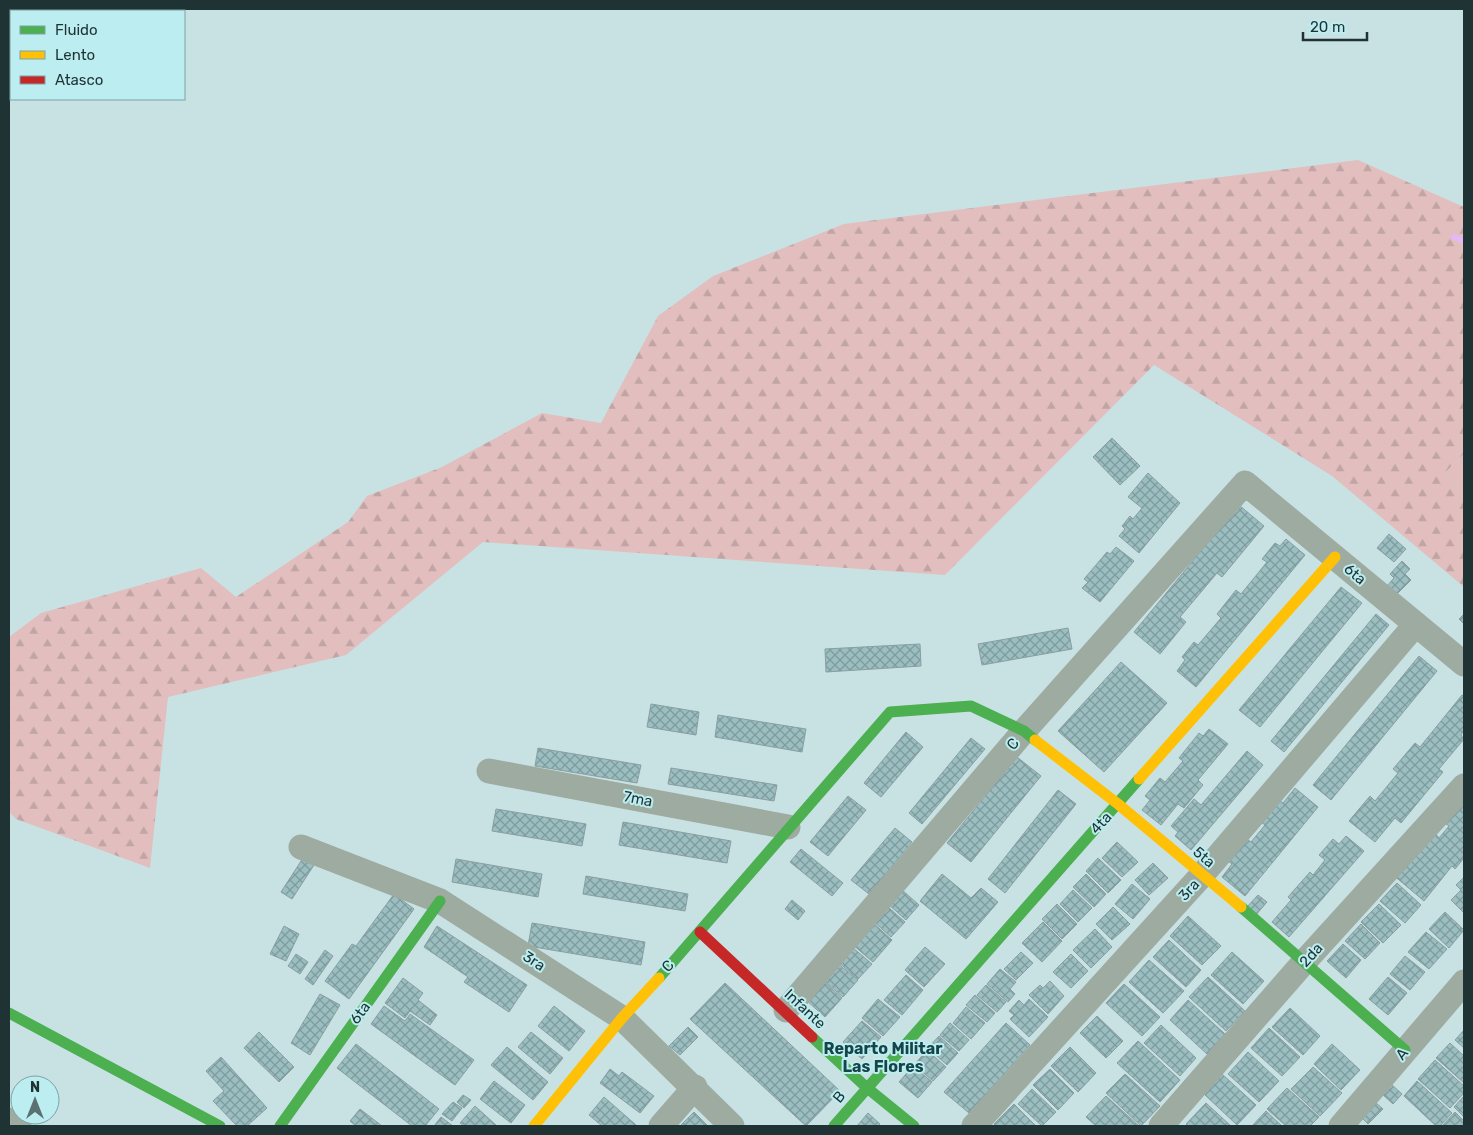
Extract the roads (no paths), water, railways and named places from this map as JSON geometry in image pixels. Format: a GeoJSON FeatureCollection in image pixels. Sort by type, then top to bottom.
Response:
{"type":"FeatureCollection","features":[{"type":"Feature","properties":{"kind":"street","name":"6ta"},"geometry":{"type":"LineString","coordinates":[[1245,482],[1464,664]]}},
{"type":"Feature","properties":{"kind":"street","name":"C"},"geometry":{"type":"LineString","coordinates":[[786,1010],[1024,731],[1245,482]]}},
{"type":"Feature","properties":{"kind":"street","name":"4ta"},"geometry":{"type":"LineString","coordinates":[[866,1087],[1335,558]]}},
{"type":"Feature","properties":{"kind":"street","name":"3ra"},"geometry":{"type":"LineString","coordinates":[[974,1126],[1202,875],[1416,624]]}},
{"type":"Feature","properties":{"kind":"street","name":"C"},"geometry":{"type":"LineString","coordinates":[[534,1126],[622,1018],[700,932],[788,827],[890,712],[972,706]]}},
{"type":"Feature","properties":{"kind":"street","name":"5ta"},"geometry":{"type":"LineString","coordinates":[[972,706],[1024,731],[1118,804],[1305,962],[1405,1050]]}},
{"type":"Feature","properties":{"kind":"street","name":"7ma"},"geometry":{"type":"LineString","coordinates":[[489,771],[788,827]]}},
{"type":"Feature","properties":{"kind":"street","name":"2da"},"geometry":{"type":"LineString","coordinates":[[1161,1126],[1305,962],[1464,786]]}},
{"type":"Feature","properties":{"kind":"street","name":"3ra"},"geometry":{"type":"LineString","coordinates":[[302,847],[440,901],[622,1018],[732,1126]]}},
{"type":"Feature","properties":{"kind":"street","name":"6ta"},"geometry":{"type":"LineString","coordinates":[[278,1125],[440,901]]}},
{"type":"Feature","properties":{"kind":"street","name":"Infante"},"geometry":{"type":"LineString","coordinates":[[700,932],[786,1010],[866,1087],[914,1126]]}},
{"type":"Feature","properties":{"kind":"street","name":"A"},"geometry":{"type":"LineString","coordinates":[[1341,1126],[1464,982]]}},
{"type":"Feature","properties":{"kind":"street"},"geometry":{"type":"LineString","coordinates":[[9,1013],[220,1126]]}},
{"type":"Feature","properties":{"kind":"street"},"geometry":{"type":"LineString","coordinates":[[661,1126],[694,1087]]}},
{"type":"Feature","properties":{"kind":"street","name":"B"},"geometry":{"type":"LineString","coordinates":[[834,1126],[866,1087]]}},
{"type":"Feature","properties":{"kind":"street"},"geometry":{"type":"LineString","coordinates":[[9,1120],[19,1126]]}},
{"type":"Feature","properties":{"kind":"waterway"},"geometry":{"type":"LineString","coordinates":[[1454,237],[1464,241]]}},
{"type":"Feature","properties":{"kind":"district","name":"Reparto Militar Las Flores"},"geometry":{"type":"Point","coordinates":[883,1057]}}]}
